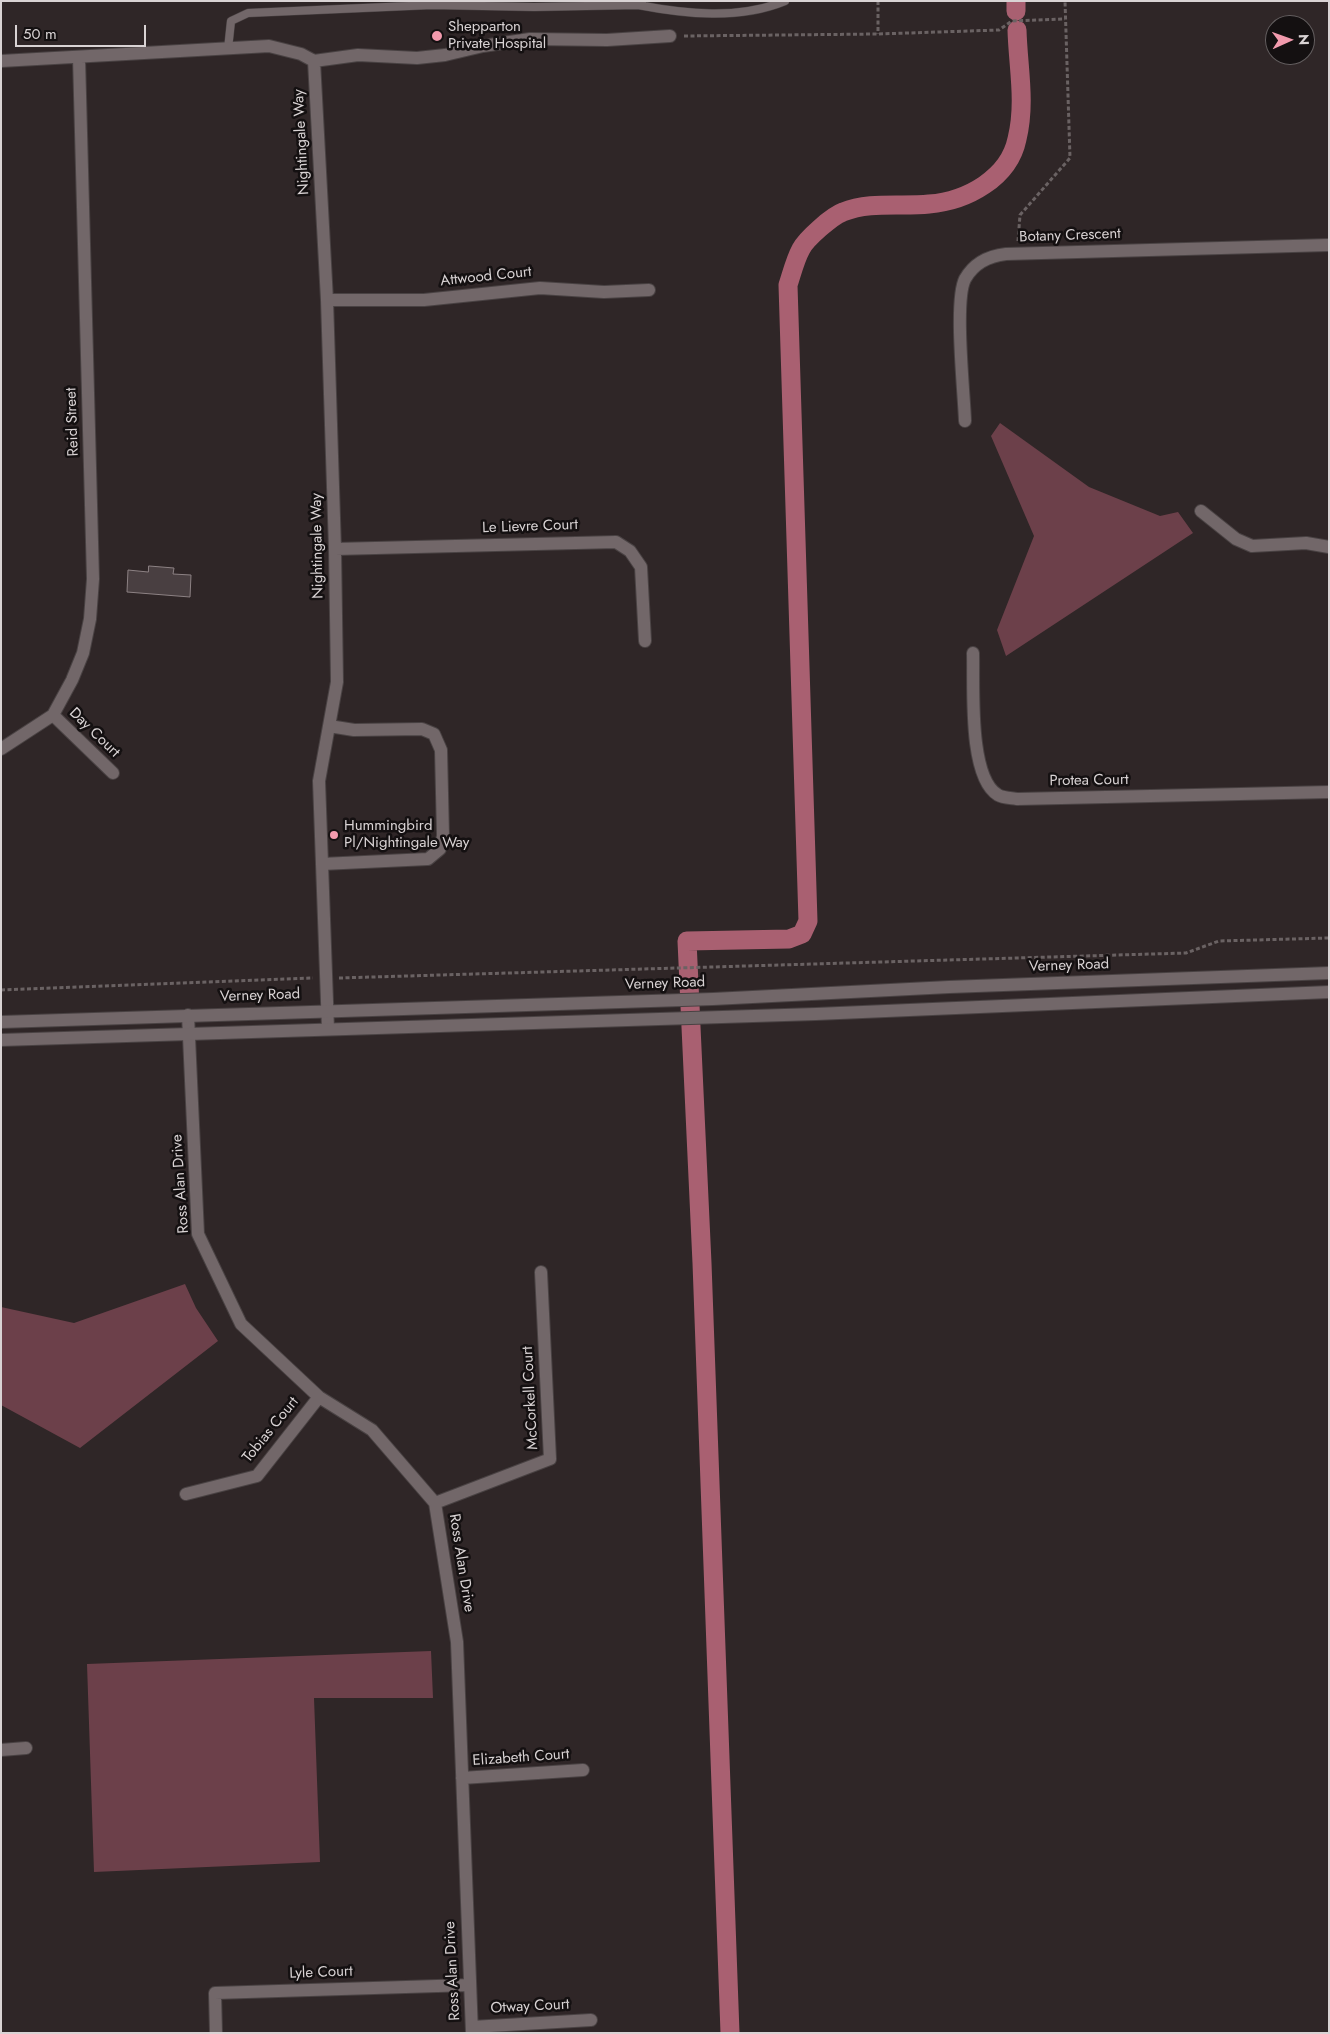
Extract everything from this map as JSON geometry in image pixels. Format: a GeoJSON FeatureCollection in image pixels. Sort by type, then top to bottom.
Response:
{"type":"FeatureCollection","features":[{"type":"Feature","properties":{"kind":"street"},"geometry":{"type":"LineString","coordinates":[[1,61],[269,46],[285,48],[314,61],[358,55],[417,58],[445,55],[483,46],[530,39],[607,40],[670,36]]}},
{"type":"Feature","properties":{"kind":"street","name":"Reid Street"},"geometry":{"type":"LineString","coordinates":[[1,749],[53,715],[72,680],[83,653],[90,619],[93,579],[79,58]]}},
{"type":"Feature","properties":{"kind":"street","name":"Nightingale Way"},"geometry":{"type":"LineString","coordinates":[[314,61],[327,300],[337,682],[319,781],[328,1029]]}},
{"type":"Feature","properties":{"kind":"street","name":"Botany Crescent"},"geometry":{"type":"LineString","coordinates":[[965,421],[960,296],[961,289],[970,272],[983,260],[997,256],[1018,254],[1329,245]]}},
{"type":"Feature","properties":{"kind":"street","name":"Attwood Court"},"geometry":{"type":"LineString","coordinates":[[327,300],[424,300],[540,288],[596,291],[649,290]]}},
{"type":"Feature","properties":{"kind":"street"},"geometry":{"type":"LineString","coordinates":[[1200,512],[1236,539],[1252,546],[1306,543],[1329,537]]}},
{"type":"Feature","properties":{"kind":"street","name":"Le Lievre Court"},"geometry":{"type":"LineString","coordinates":[[335,549],[616,542],[630,551],[641,568],[645,641]]}},
{"type":"Feature","properties":{"kind":"street"},"geometry":{"type":"LineString","coordinates":[[1306,543],[1329,547]]}},
{"type":"Feature","properties":{"kind":"street","name":"Protea Court"},"geometry":{"type":"LineString","coordinates":[[973,653],[977,758],[984,779],[998,795],[1017,799],[1329,792]]}},
{"type":"Feature","properties":{"kind":"street","name":"Day Court"},"geometry":{"type":"LineString","coordinates":[[53,715],[113,773]]}},
{"type":"Feature","properties":{"kind":"street"},"geometry":{"type":"LineString","coordinates":[[322,864],[428,859],[440,849],[443,836],[441,750],[434,734],[422,729],[354,730],[329,726]]}},
{"type":"Feature","properties":{"kind":"street","name":"Verney Road"},"geometry":{"type":"LineString","coordinates":[[1,1022],[713,999],[949,987],[1329,973]]}},
{"type":"Feature","properties":{"kind":"street"},"geometry":{"type":"LineString","coordinates":[[1,1040],[714,1017],[1329,992]]}},
{"type":"Feature","properties":{"kind":"street","name":"Ross Alan Drive"},"geometry":{"type":"LineString","coordinates":[[188,1016],[198,1234],[241,1324],[320,1397],[372,1430],[435,1503],[457,1642],[468,1984],[472,2030]]}},
{"type":"Feature","properties":{"kind":"street","name":"McCorkell Court"},"geometry":{"type":"LineString","coordinates":[[435,1503],[550,1459],[541,1272]]}},
{"type":"Feature","properties":{"kind":"street","name":"Tobias Court"},"geometry":{"type":"LineString","coordinates":[[186,1494],[257,1476],[320,1397]]}},
{"type":"Feature","properties":{"kind":"street"},"geometry":{"type":"LineString","coordinates":[[1,1750],[26,1748]]}},
{"type":"Feature","properties":{"kind":"street","name":"Elizabeth Court"},"geometry":{"type":"LineString","coordinates":[[462,1778],[583,1770]]}},
{"type":"Feature","properties":{"kind":"street","name":"Lyle Court"},"geometry":{"type":"LineString","coordinates":[[216,2033],[215,1993],[468,1984]]}},
{"type":"Feature","properties":{"kind":"street","name":"Otway Court"},"geometry":{"type":"LineString","coordinates":[[472,2030],[591,2020]]}},
{"type":"Feature","properties":{"kind":"lane"},"geometry":{"type":"LineString","coordinates":[[228,49],[231,21],[248,13],[432,3],[640,3],[682,13],[724,13],[785,1]]}},
{"type":"Feature","properties":{"kind":"path"},"geometry":{"type":"LineString","coordinates":[[878,1],[878,34]]}},
{"type":"Feature","properties":{"kind":"path"},"geometry":{"type":"LineString","coordinates":[[1018,254],[1020,215],[1070,158],[1065,1]]}},
{"type":"Feature","properties":{"kind":"path"},"geometry":{"type":"LineString","coordinates":[[670,36],[878,34],[999,30],[1012,21],[1065,19]]}},
{"type":"Feature","properties":{"kind":"path"},"geometry":{"type":"LineString","coordinates":[[1,990],[327,978],[731,968],[1186,953],[1219,941],[1329,938]]}},
{"type":"Feature","properties":{"kind":"shaded area"},"geometry":{"type":"Polygon","coordinates":[[[1000,423],[1089,487],[1160,516],[1178,512],[1193,533],[1006,656],[997,630],[1034,536],[991,436],[1000,423]]]}},
{"type":"Feature","properties":{"kind":"shaded area"},"geometry":{"type":"Polygon","coordinates":[[[185,1284],[196,1308],[218,1341],[80,1448],[1,1405],[1,1307],[74,1323],[185,1284]]]}},
{"type":"Feature","properties":{"kind":"shaded area"},"geometry":{"type":"Polygon","coordinates":[[[431,1651],[433,1698],[314,1698],[320,1862],[94,1872],[87,1664],[431,1651]]]}},
{"type":"Feature","properties":{"kind":"building"},"geometry":{"type":"Polygon","coordinates":[[[149,566],[174,568],[173,574],[191,575],[190,597],[127,592],[128,570],[148,572],[149,566]]]}},
{"type":"Feature","properties":{"kind":"waterway"},"geometry":{"type":"LineString","coordinates":[[1016,1],[1016,11]]}},
{"type":"Feature","properties":{"kind":"waterway"},"geometry":{"type":"LineString","coordinates":[[730,2033],[702,1263],[687,941],[789,939],[802,934],[808,921],[788,285],[795,262],[808,240],[838,214],[875,205],[918,205],[943,202],[971,192],[996,176],[1012,153],[1020,125],[1021,98],[1017,30]]}},
{"type":"Feature","properties":{"kind":"place","name":"Shepparton Private Hospital"},"geometry":{"type":"Point","coordinates":[437,36]}},
{"type":"Feature","properties":{"kind":"place","name":"Hummingbird Pl/Nightingale Way"},"geometry":{"type":"Point","coordinates":[334,835]}}]}
